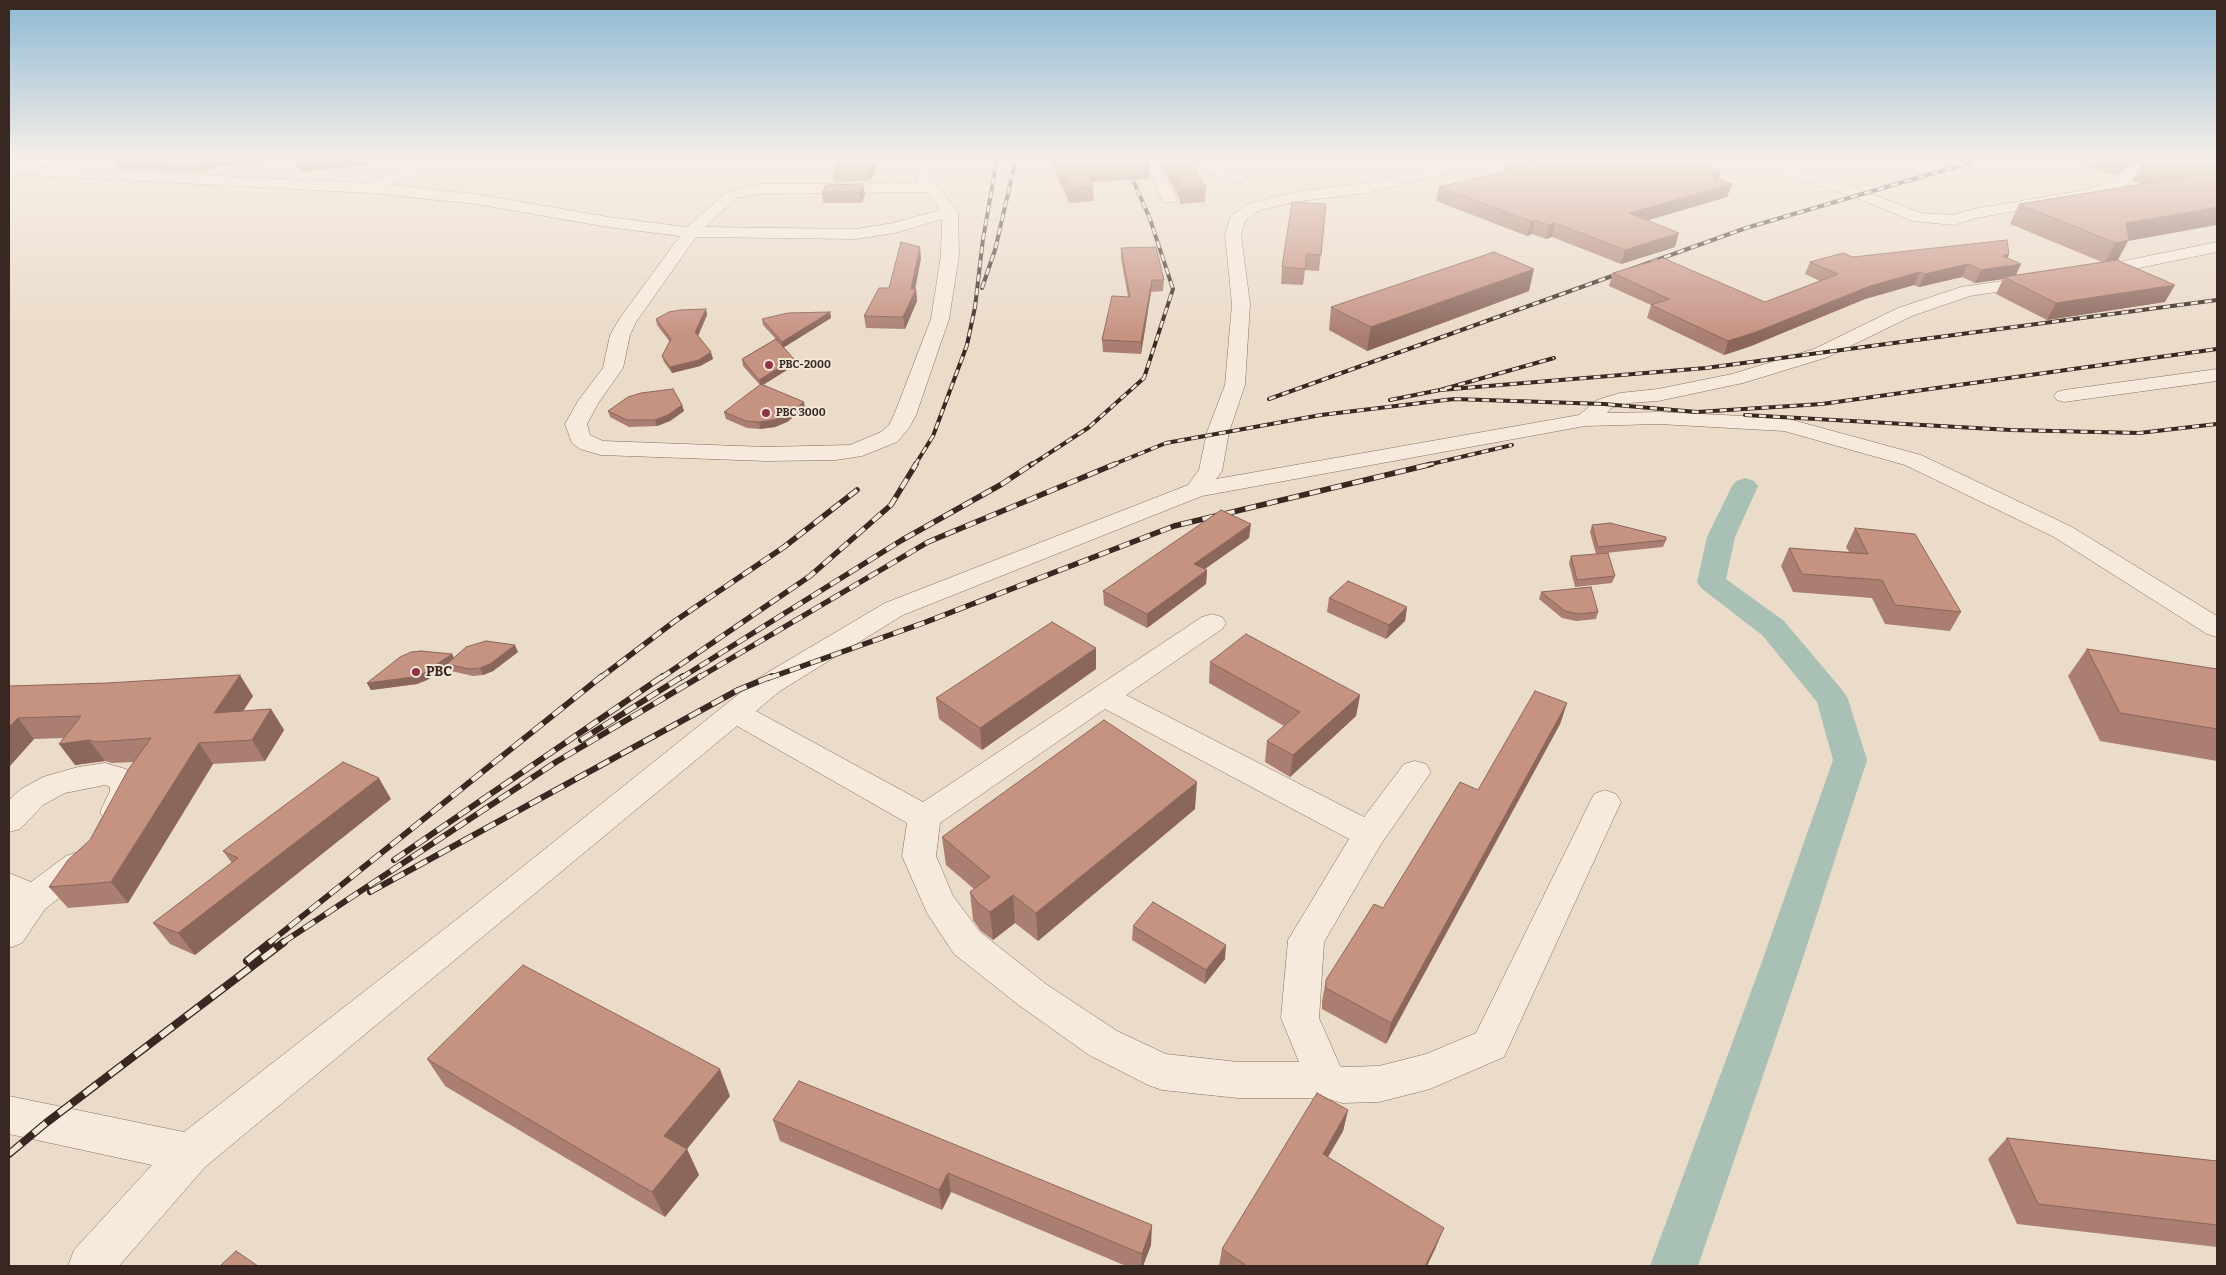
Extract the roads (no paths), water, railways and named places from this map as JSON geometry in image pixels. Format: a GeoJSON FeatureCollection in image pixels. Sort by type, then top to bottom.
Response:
{"type":"FeatureCollection","features":[{"type":"Feature","properties":{"kind":"street"},"geometry":{"type":"LineString","coordinates":[[588,218],[691,232],[856,234],[895,228],[928,218]]}},
{"type":"Feature","properties":{"kind":"street"},"geometry":{"type":"LineString","coordinates":[[705,218],[691,232],[627,322],[620,335],[613,368],[576,424],[580,438],[588,444],[601,448],[622,449],[766,454],[836,453],[854,451],[888,437],[898,428],[905,415],[940,319],[950,255],[950,218]]}},
{"type":"Feature","properties":{"kind":"street"},"geometry":{"type":"LineString","coordinates":[[1196,490],[1210,471],[1218,432],[1235,385],[1241,304],[1234,234],[1238,218]]}},
{"type":"Feature","properties":{"kind":"street"},"geometry":{"type":"LineString","coordinates":[[1928,218],[1959,218]]}},
{"type":"Feature","properties":{"kind":"street"},"geometry":{"type":"LineString","coordinates":[[2079,274],[2217,247]]}},
{"type":"Feature","properties":{"kind":"street"},"geometry":{"type":"LineString","coordinates":[[1586,420],[1604,404],[1627,397],[1658,395],[1736,379],[1820,353],[1905,312],[1967,291],[2051,279]]}},
{"type":"Feature","properties":{"kind":"street"},"geometry":{"type":"LineString","coordinates":[[2064,396],[2217,376]]}},
{"type":"Feature","properties":{"kind":"street"},"geometry":{"type":"LineString","coordinates":[[90,1266],[190,1153],[770,684],[894,609],[1196,490],[1586,420],[1659,418],[1785,425],[1913,460],[2062,532],[2217,628]]}},
{"type":"Feature","properties":{"kind":"street"},"geometry":{"type":"LineString","coordinates":[[1212,623],[924,817],[919,856],[939,903],[967,943],[1033,995],[1103,1043],[1162,1072],[1238,1080],[1326,1080],[1342,1085],[1379,1084],[1430,1071],[1490,1045],[1605,802]]}},
{"type":"Feature","properties":{"kind":"street"},"geometry":{"type":"LineString","coordinates":[[1104,696],[1369,835]]}},
{"type":"Feature","properties":{"kind":"street"},"geometry":{"type":"LineString","coordinates":[[735,712],[924,817]]}},
{"type":"Feature","properties":{"kind":"street"},"geometry":{"type":"LineString","coordinates":[[1326,1080],[1300,1018],[1306,940],[1369,835],[1415,772]]}},
{"type":"Feature","properties":{"kind":"street"},"geometry":{"type":"LineString","coordinates":[[9,820],[32,797],[54,785],[78,778],[105,774],[125,780],[126,791],[94,851],[67,875],[21,893],[9,933]]}},
{"type":"Feature","properties":{"kind":"street"},"geometry":{"type":"LineString","coordinates":[[9,1115],[190,1153]]}},
{"type":"Feature","properties":{"kind":"waterway"},"geometry":{"type":"LineString","coordinates":[[1674,1266],[1779,970],[1850,760],[1832,699],[1773,628],[1711,582],[1721,537],[1745,486]]}},
{"type":"Feature","properties":{"kind":"railway"},"geometry":{"type":"LineString","coordinates":[[915,465],[933,436],[967,345],[975,307],[987,218]]}},
{"type":"Feature","properties":{"kind":"railway"},"geometry":{"type":"LineString","coordinates":[[982,288],[995,250],[1002,218]]}},
{"type":"Feature","properties":{"kind":"railway"},"geometry":{"type":"LineString","coordinates":[[1031,465],[1088,428],[1144,378],[1173,289],[1150,218]]}},
{"type":"Feature","properties":{"kind":"railway"},"geometry":{"type":"LineString","coordinates":[[1269,399],[1746,228],[1778,218]]}},
{"type":"Feature","properties":{"kind":"railway"},"geometry":{"type":"LineString","coordinates":[[1440,390],[1706,368],[2217,300]]}},
{"type":"Feature","properties":{"kind":"railway"},"geometry":{"type":"LineString","coordinates":[[1112,465],[1166,443],[1321,415],[1454,399],[1604,404],[1697,412],[1822,404],[2217,349]]}},
{"type":"Feature","properties":{"kind":"railway"},"geometry":{"type":"LineString","coordinates":[[1440,390],[1554,358]]}},
{"type":"Feature","properties":{"kind":"railway"},"geometry":{"type":"LineString","coordinates":[[1390,400],[1440,390]]}},
{"type":"Feature","properties":{"kind":"railway"},"geometry":{"type":"LineString","coordinates":[[1745,415],[2011,430],[2139,433],[2217,424]]}},
{"type":"Feature","properties":{"kind":"railway"},"geometry":{"type":"LineString","coordinates":[[1427,465],[1512,445]]}},
{"type":"Feature","properties":{"kind":"railway"},"geometry":{"type":"LineString","coordinates":[[661,678],[810,576],[891,505],[916,464]]}},
{"type":"Feature","properties":{"kind":"railway"},"geometry":{"type":"LineString","coordinates":[[681,678],[902,540],[1002,484],[1032,464]]}},
{"type":"Feature","properties":{"kind":"railway"},"geometry":{"type":"LineString","coordinates":[[698,678],[928,542],[1115,464]]}},
{"type":"Feature","properties":{"kind":"railway"},"geometry":{"type":"LineString","coordinates":[[769,678],[926,622],[1174,526],[1432,464]]}},
{"type":"Feature","properties":{"kind":"railway"},"geometry":{"type":"LineString","coordinates":[[600,678],[675,621],[784,547],[857,490]]}},
{"type":"Feature","properties":{"kind":"railway"},"geometry":{"type":"LineString","coordinates":[[269,943],[602,676]]}},
{"type":"Feature","properties":{"kind":"railway"},"geometry":{"type":"LineString","coordinates":[[394,860],[663,676]]}},
{"type":"Feature","properties":{"kind":"railway"},"geometry":{"type":"LineString","coordinates":[[581,740],[683,676]]}},
{"type":"Feature","properties":{"kind":"railway"},"geometry":{"type":"LineString","coordinates":[[282,943],[556,762],[701,676]]}},
{"type":"Feature","properties":{"kind":"railway"},"geometry":{"type":"LineString","coordinates":[[370,892],[738,690],[772,676]]}},
{"type":"Feature","properties":{"kind":"railway"},"geometry":{"type":"LineString","coordinates":[[247,961],[271,942]]}},
{"type":"Feature","properties":{"kind":"railway"},"geometry":{"type":"LineString","coordinates":[[9,1154],[46,1123],[284,942]]}},
{"type":"Feature","properties":{"kind":"place","name":"РВС-2000"},"geometry":{"type":"Point","coordinates":[769,365]}},
{"type":"Feature","properties":{"kind":"place","name":"РВС 3000"},"geometry":{"type":"Point","coordinates":[766,413]}},
{"type":"Feature","properties":{"kind":"place","name":"РВС"},"geometry":{"type":"Point","coordinates":[416,672]}}]}
